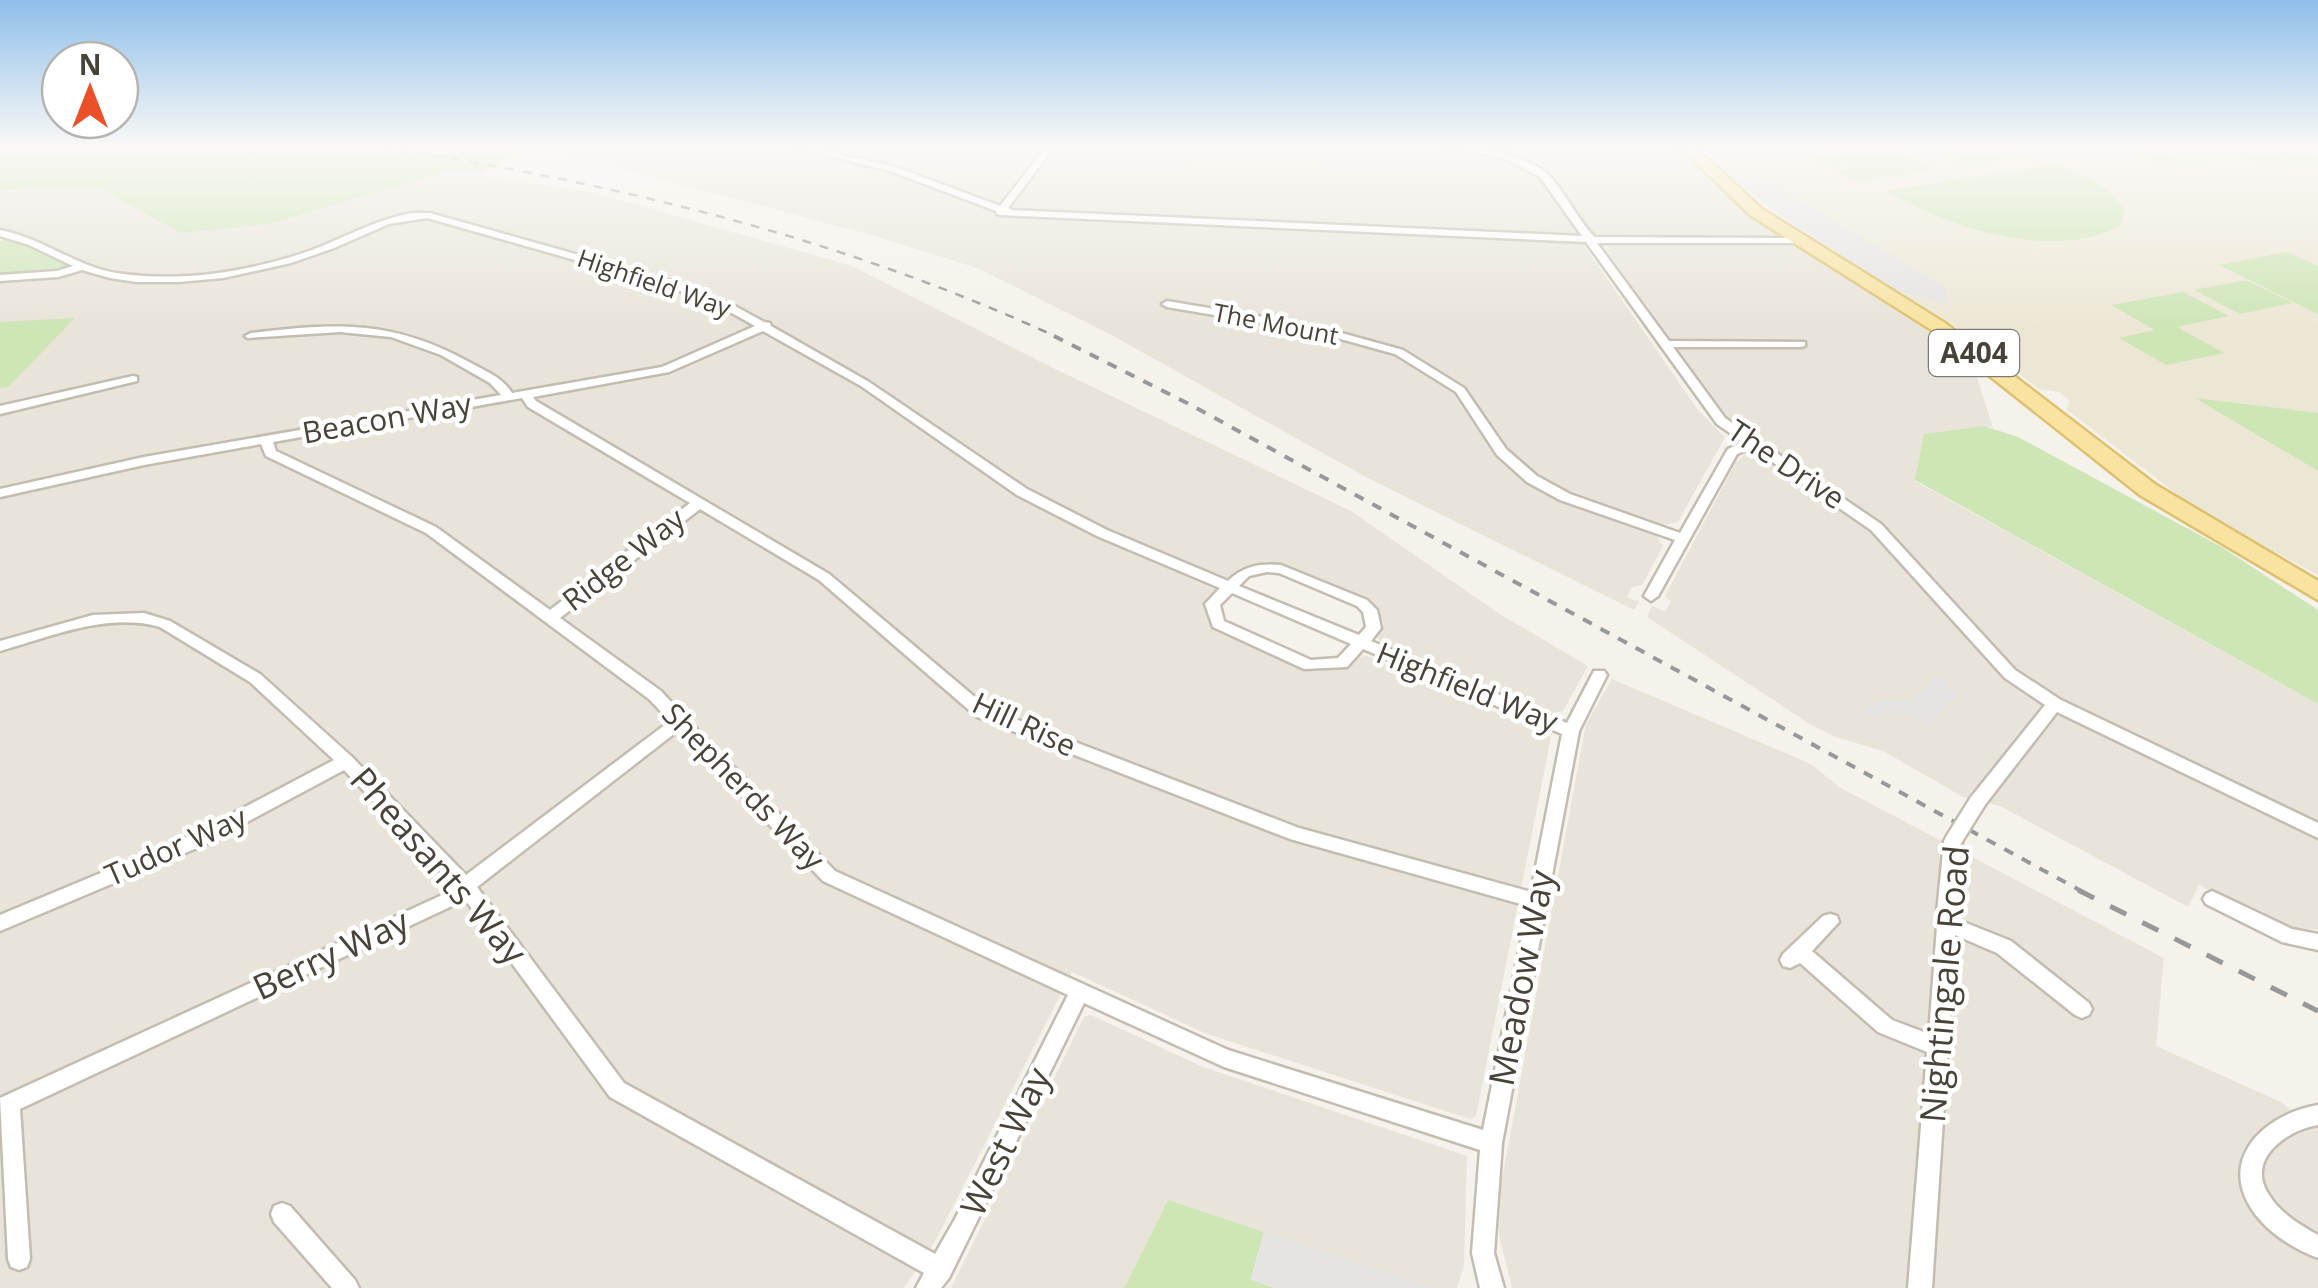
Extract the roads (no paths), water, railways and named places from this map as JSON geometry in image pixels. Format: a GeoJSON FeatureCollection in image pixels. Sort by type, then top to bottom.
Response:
{"type":"FeatureCollection","features":[{"type":"Feature","properties":{"kind":"main road","name":"A404"},"geometry":{"type":"LineString","coordinates":[[1751,207],[1939,328],[2148,490],[2318,592]]}},
{"type":"Feature","properties":{"kind":"main road","name":"A404"},"geometry":{"type":"LineString","coordinates":[[2262,559],[2318,584]]}},
{"type":"Feature","properties":{"kind":"street"},"geometry":{"type":"LineString","coordinates":[[988,207],[1000,212],[1591,240],[1797,240]]}},
{"type":"Feature","properties":{"kind":"street"},"geometry":{"type":"LineString","coordinates":[[1000,212],[1004,207]]}},
{"type":"Feature","properties":{"kind":"street","name":"The Drive"},"geometry":{"type":"LineString","coordinates":[[1566,207],[1720,422],[1876,526],[1896,544],[1993,658],[2055,704]]}},
{"type":"Feature","properties":{"kind":"street","name":"Highfield Way"},"geometry":{"type":"LineString","coordinates":[[0,233],[15,235],[82,267],[140,278],[215,275],[314,252],[402,217],[426,215],[674,285],[766,325],[865,384],[1022,492],[1228,587],[1571,731]]}},
{"type":"Feature","properties":{"kind":"street"},"geometry":{"type":"LineString","coordinates":[[0,242],[15,235]]}},
{"type":"Feature","properties":{"kind":"street","name":"Highfield Way"},"geometry":{"type":"LineString","coordinates":[[0,278],[58,274],[82,267]]}},
{"type":"Feature","properties":{"kind":"street","name":"The Mount"},"geometry":{"type":"LineString","coordinates":[[1167,304],[1316,328],[1400,352],[1460,390],[1501,452],[1548,489],[1682,538]]}},
{"type":"Feature","properties":{"kind":"street","name":"Beacon Way"},"geometry":{"type":"LineString","coordinates":[[0,492],[82,473],[665,370],[766,325]]}},
{"type":"Feature","properties":{"kind":"street","name":"Hill Rise"},"geometry":{"type":"LineString","coordinates":[[251,336],[331,326],[405,334],[464,362],[824,577],[983,713],[1296,834],[1537,902]]}},
{"type":"Feature","properties":{"kind":"street"},"geometry":{"type":"LineString","coordinates":[[1665,344],[1800,344]]}},
{"type":"Feature","properties":{"kind":"street"},"geometry":{"type":"LineString","coordinates":[[0,410],[134,379]]}},
{"type":"Feature","properties":{"kind":"street","name":"Shepherds Way"},"geometry":{"type":"LineString","coordinates":[[266,440],[270,454],[431,530],[654,695],[828,876],[1224,1058],[1491,1143]]}},
{"type":"Feature","properties":{"kind":"street"},"geometry":{"type":"LineString","coordinates":[[1650,596],[1732,452],[1750,444]]}},
{"type":"Feature","properties":{"kind":"street","name":"Ridge Way"},"geometry":{"type":"LineString","coordinates":[[550,618],[699,502]]}},
{"type":"Feature","properties":{"kind":"street","name":"Highfield Way"},"geometry":{"type":"LineString","coordinates":[[1275,568],[1362,603],[1370,610],[1375,624],[1362,645],[1342,664],[1309,666],[1218,624],[1212,604],[1248,571],[1275,568]]}},
{"type":"Feature","properties":{"kind":"street","name":"Pheasants Way"},"geometry":{"type":"LineString","coordinates":[[0,646],[108,617],[156,620],[255,678],[346,760],[467,888],[617,1090],[934,1279]]}},
{"type":"Feature","properties":{"kind":"street","name":"Meadow Way"},"geometry":{"type":"LineString","coordinates":[[1492,1288],[1482,1253],[1491,1143],[1571,731],[1599,675]]}},
{"type":"Feature","properties":{"kind":"street"},"geometry":{"type":"LineString","coordinates":[[2055,704],[2318,831]]}},
{"type":"Feature","properties":{"kind":"street","name":"Nightingale Road"},"geometry":{"type":"LineString","coordinates":[[1920,1288],[1953,842],[1978,801],[2055,704]]}},
{"type":"Feature","properties":{"kind":"street","name":"Berry Way"},"geometry":{"type":"LineString","coordinates":[[4,1106],[392,927],[467,888],[682,720]]}},
{"type":"Feature","properties":{"kind":"street","name":"Tudor Way"},"geometry":{"type":"LineString","coordinates":[[0,922],[198,840],[346,760]]}},
{"type":"Feature","properties":{"kind":"street"},"geometry":{"type":"LineString","coordinates":[[2212,899],[2289,936],[2318,942]]}},
{"type":"Feature","properties":{"kind":"street"},"geometry":{"type":"LineString","coordinates":[[1830,922],[1794,955],[1885,1026],[1937,1047]]}},
{"type":"Feature","properties":{"kind":"street"},"geometry":{"type":"LineString","coordinates":[[1945,922],[2004,947],[2082,1008]]}},
{"type":"Feature","properties":{"kind":"street","name":"West Way"},"geometry":{"type":"LineString","coordinates":[[934,1279],[1079,993]]}},
{"type":"Feature","properties":{"kind":"street"},"geometry":{"type":"LineString","coordinates":[[4,1106],[18,1259]]}},
{"type":"Feature","properties":{"kind":"street"},"geometry":{"type":"LineString","coordinates":[[2318,1114],[2274,1130],[2262,1144],[2252,1180],[2258,1197],[2284,1227],[2318,1247]]}},
{"type":"Feature","properties":{"kind":"street"},"geometry":{"type":"LineString","coordinates":[[282,1214],[347,1288]]}},
{"type":"Feature","properties":{"kind":"railway"},"geometry":{"type":"LineString","coordinates":[[683,207],[895,271],[1059,338]]}},
{"type":"Feature","properties":{"kind":"railway"},"geometry":{"type":"LineString","coordinates":[[1054,336],[1189,404],[2083,892]]}},
{"type":"Feature","properties":{"kind":"railway"},"geometry":{"type":"LineString","coordinates":[[2078,890],[2318,1011]]}}]}
